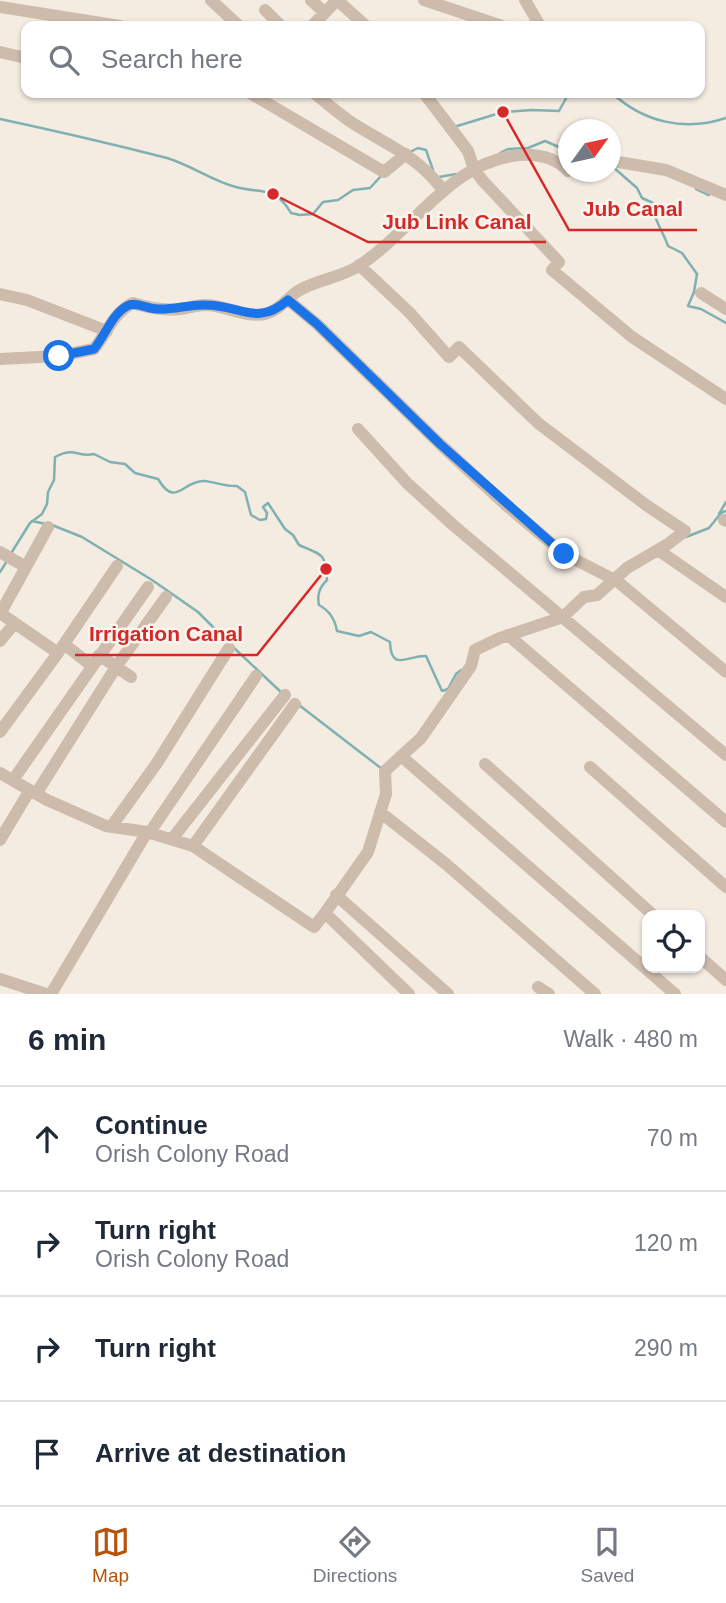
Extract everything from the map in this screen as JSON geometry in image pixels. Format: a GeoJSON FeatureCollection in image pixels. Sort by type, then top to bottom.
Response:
{"type":"FeatureCollection","features":[{"type":"Feature","properties":{"kind":"street"},"geometry":{"type":"LineString","coordinates":[[211,0],[234,21]]}},
{"type":"Feature","properties":{"kind":"street"},"geometry":{"type":"LineString","coordinates":[[311,0],[325,13]]}},
{"type":"Feature","properties":{"kind":"street"},"geometry":{"type":"LineString","coordinates":[[317,21],[337,0],[360,21]]}},
{"type":"Feature","properties":{"kind":"street"},"geometry":{"type":"LineString","coordinates":[[424,0],[487,21]]}},
{"type":"Feature","properties":{"kind":"street"},"geometry":{"type":"LineString","coordinates":[[523,1],[537,21]]}},
{"type":"Feature","properties":{"kind":"street"},"geometry":{"type":"LineString","coordinates":[[0,7],[88,21]]}},
{"type":"Feature","properties":{"kind":"street"},"geometry":{"type":"LineString","coordinates":[[265,10],[276,21]]}},
{"type":"Feature","properties":{"kind":"street"},"geometry":{"type":"LineString","coordinates":[[0,52],[21,57]]}},
{"type":"Feature","properties":{"kind":"street"},"geometry":{"type":"LineString","coordinates":[[258,98],[384,173],[407,154]]}},
{"type":"Feature","properties":{"kind":"street"},"geometry":{"type":"LineString","coordinates":[[320,98],[353,123],[407,154],[431,174],[443,190]]}},
{"type":"Feature","properties":{"kind":"street"},"geometry":{"type":"LineString","coordinates":[[428,98],[468,151],[474,169],[559,262],[552,270],[632,337],[726,399]]}},
{"type":"Feature","properties":{"kind":"street"},"geometry":{"type":"LineString","coordinates":[[0,359],[59,356],[94,349],[124,307],[133,303],[154,309],[178,309],[206,304],[267,314],[298,291],[359,265],[443,190],[474,169],[506,156],[536,154],[558,163]]}},
{"type":"Feature","properties":{"kind":"street"},"geometry":{"type":"LineString","coordinates":[[621,162],[666,170],[726,195]]}},
{"type":"Feature","properties":{"kind":"street"},"geometry":{"type":"LineString","coordinates":[[0,773],[33,792],[111,827],[149,832],[193,846],[314,927],[368,852],[386,793],[385,771],[421,738],[471,666],[475,650],[508,635],[563,617],[584,597],[597,595],[626,568],[685,531],[646,505],[538,423],[459,347],[449,357],[409,312],[359,265]]}},
{"type":"Feature","properties":{"kind":"street"},"geometry":{"type":"LineString","coordinates":[[701,293],[726,309]]}},
{"type":"Feature","properties":{"kind":"street"},"geometry":{"type":"LineString","coordinates":[[0,294],[27,300],[107,331]]}},
{"type":"Feature","properties":{"kind":"street"},"geometry":{"type":"LineString","coordinates":[[288,300],[317,324],[410,416],[564,554],[615,579],[726,672]]}},
{"type":"Feature","properties":{"kind":"street"},"geometry":{"type":"LineString","coordinates":[[358,429],[407,483],[453,525],[726,755]]}},
{"type":"Feature","properties":{"kind":"street"},"geometry":{"type":"LineString","coordinates":[[48,527],[0,613],[14,624],[92,666],[99,655]]}},
{"type":"Feature","properties":{"kind":"street"},"geometry":{"type":"LineString","coordinates":[[658,550],[726,597]]}},
{"type":"Feature","properties":{"kind":"street"},"geometry":{"type":"LineString","coordinates":[[0,552],[26,567]]}},
{"type":"Feature","properties":{"kind":"street"},"geometry":{"type":"LineString","coordinates":[[0,732],[117,566]]}},
{"type":"Feature","properties":{"kind":"street"},"geometry":{"type":"LineString","coordinates":[[13,780],[148,587]]}},
{"type":"Feature","properties":{"kind":"street"},"geometry":{"type":"LineString","coordinates":[[0,841],[166,597]]}},
{"type":"Feature","properties":{"kind":"street"},"geometry":{"type":"LineString","coordinates":[[0,641],[14,624]]}},
{"type":"Feature","properties":{"kind":"street"},"geometry":{"type":"LineString","coordinates":[[508,635],[726,822]]}},
{"type":"Feature","properties":{"kind":"street"},"geometry":{"type":"LineString","coordinates":[[111,827],[157,764],[229,648]]}},
{"type":"Feature","properties":{"kind":"street"},"geometry":{"type":"LineString","coordinates":[[99,655],[131,677]]}},
{"type":"Feature","properties":{"kind":"street"},"geometry":{"type":"LineString","coordinates":[[0,979],[48,994],[149,832],[256,676]]}},
{"type":"Feature","properties":{"kind":"street"},"geometry":{"type":"LineString","coordinates":[[172,839],[285,695]]}},
{"type":"Feature","properties":{"kind":"street"},"geometry":{"type":"LineString","coordinates":[[193,846],[295,704]]}},
{"type":"Feature","properties":{"kind":"street"},"geometry":{"type":"LineString","coordinates":[[401,756],[675,994]]}},
{"type":"Feature","properties":{"kind":"street"},"geometry":{"type":"LineString","coordinates":[[485,764],[647,910]]}},
{"type":"Feature","properties":{"kind":"street"},"geometry":{"type":"LineString","coordinates":[[590,767],[726,887]]}},
{"type":"Feature","properties":{"kind":"street"},"geometry":{"type":"LineString","coordinates":[[380,812],[446,864],[594,994]]}},
{"type":"Feature","properties":{"kind":"street"},"geometry":{"type":"LineString","coordinates":[[336,895],[448,994]]}},
{"type":"Feature","properties":{"kind":"street"},"geometry":{"type":"LineString","coordinates":[[324,913],[409,994]]}},
{"type":"Feature","properties":{"kind":"street"},"geometry":{"type":"LineString","coordinates":[[705,961],[726,980]]}},
{"type":"Feature","properties":{"kind":"street"},"geometry":{"type":"LineString","coordinates":[[538,987],[550,994]]}},
{"type":"Feature","properties":{"kind":"waterway"},"geometry":{"type":"LineString","coordinates":[[454,127],[503,112],[559,111],[566,98]]}},
{"type":"Feature","properties":{"kind":"waterway"},"geometry":{"type":"LineString","coordinates":[[618,98],[637,111],[665,122],[695,124],[726,118]]}},
{"type":"Feature","properties":{"kind":"waterway"},"geometry":{"type":"LineString","coordinates":[[0,119],[167,158],[227,184],[273,194],[291,213],[300,215],[313,214],[323,202],[338,200],[353,190],[370,188],[382,175]]}},
{"type":"Feature","properties":{"kind":"waterway"},"geometry":{"type":"LineString","coordinates":[[500,153],[508,149],[528,148],[545,141],[558,147]]}},
{"type":"Feature","properties":{"kind":"waterway"},"geometry":{"type":"LineString","coordinates":[[410,152],[418,148],[426,150],[433,170]]}},
{"type":"Feature","properties":{"kind":"waterway"},"geometry":{"type":"LineString","coordinates":[[439,177],[456,174]]}},
{"type":"Feature","properties":{"kind":"waterway"},"geometry":{"type":"LineString","coordinates":[[621,174],[637,188],[642,198],[653,203],[656,220],[668,246],[682,253],[697,274],[688,306],[701,309],[726,323]]}},
{"type":"Feature","properties":{"kind":"waterway"},"geometry":{"type":"LineString","coordinates":[[696,189],[709,195]]}},
{"type":"Feature","properties":{"kind":"waterway"},"geometry":{"type":"LineString","coordinates":[[10,555],[30,523],[42,514],[47,504],[48,492],[54,480],[55,457],[68,452],[94,454],[110,462],[125,464],[135,473],[158,479],[170,492],[175,493],[190,484],[204,481],[237,486],[245,492],[251,515],[260,520],[266,519],[267,513],[263,507],[268,503],[299,545],[324,559],[327,580],[319,592],[319,605],[331,616],[337,631],[359,636],[371,632],[390,642],[391,651],[397,660],[426,656],[442,691],[448,689],[461,670]]}},
{"type":"Feature","properties":{"kind":"waterway"},"geometry":{"type":"LineString","coordinates":[[719,514],[726,502]]}},
{"type":"Feature","properties":{"kind":"waterway"},"geometry":{"type":"LineString","coordinates":[[686,537],[709,528],[721,513],[726,511]]}},
{"type":"Feature","properties":{"kind":"waterway"},"geometry":{"type":"LineString","coordinates":[[32,521],[46,524]]}},
{"type":"Feature","properties":{"kind":"waterway"},"geometry":{"type":"LineString","coordinates":[[52,525],[82,537],[152,580],[198,612],[229,643]]}},
{"type":"Feature","properties":{"kind":"waterway"},"geometry":{"type":"LineString","coordinates":[[0,572],[7,561]]}},
{"type":"Feature","properties":{"kind":"waterway"},"geometry":{"type":"LineString","coordinates":[[233,647],[282,693]]}},
{"type":"Feature","properties":{"kind":"waterway"},"geometry":{"type":"LineString","coordinates":[[299,705],[382,769]]}},
{"type":"Feature","properties":{"kind":"place","name":"Jub Canal"},"geometry":{"type":"Point","coordinates":[503,112]}},
{"type":"Feature","properties":{"kind":"place","name":"Jub Link Canal"},"geometry":{"type":"Point","coordinates":[273,194]}},
{"type":"Feature","properties":{"kind":"place","name":"Irrigation Canal"},"geometry":{"type":"Point","coordinates":[326,569]}},
{"type":"Feature","properties":{"kind":"route"},"geometry":{"type":"LineString","coordinates":[[59,356],[94,349],[124,307],[133,303],[154,309],[178,309],[206,304],[267,314],[288,300],[317,324],[440,444],[564,554]]}}]}
